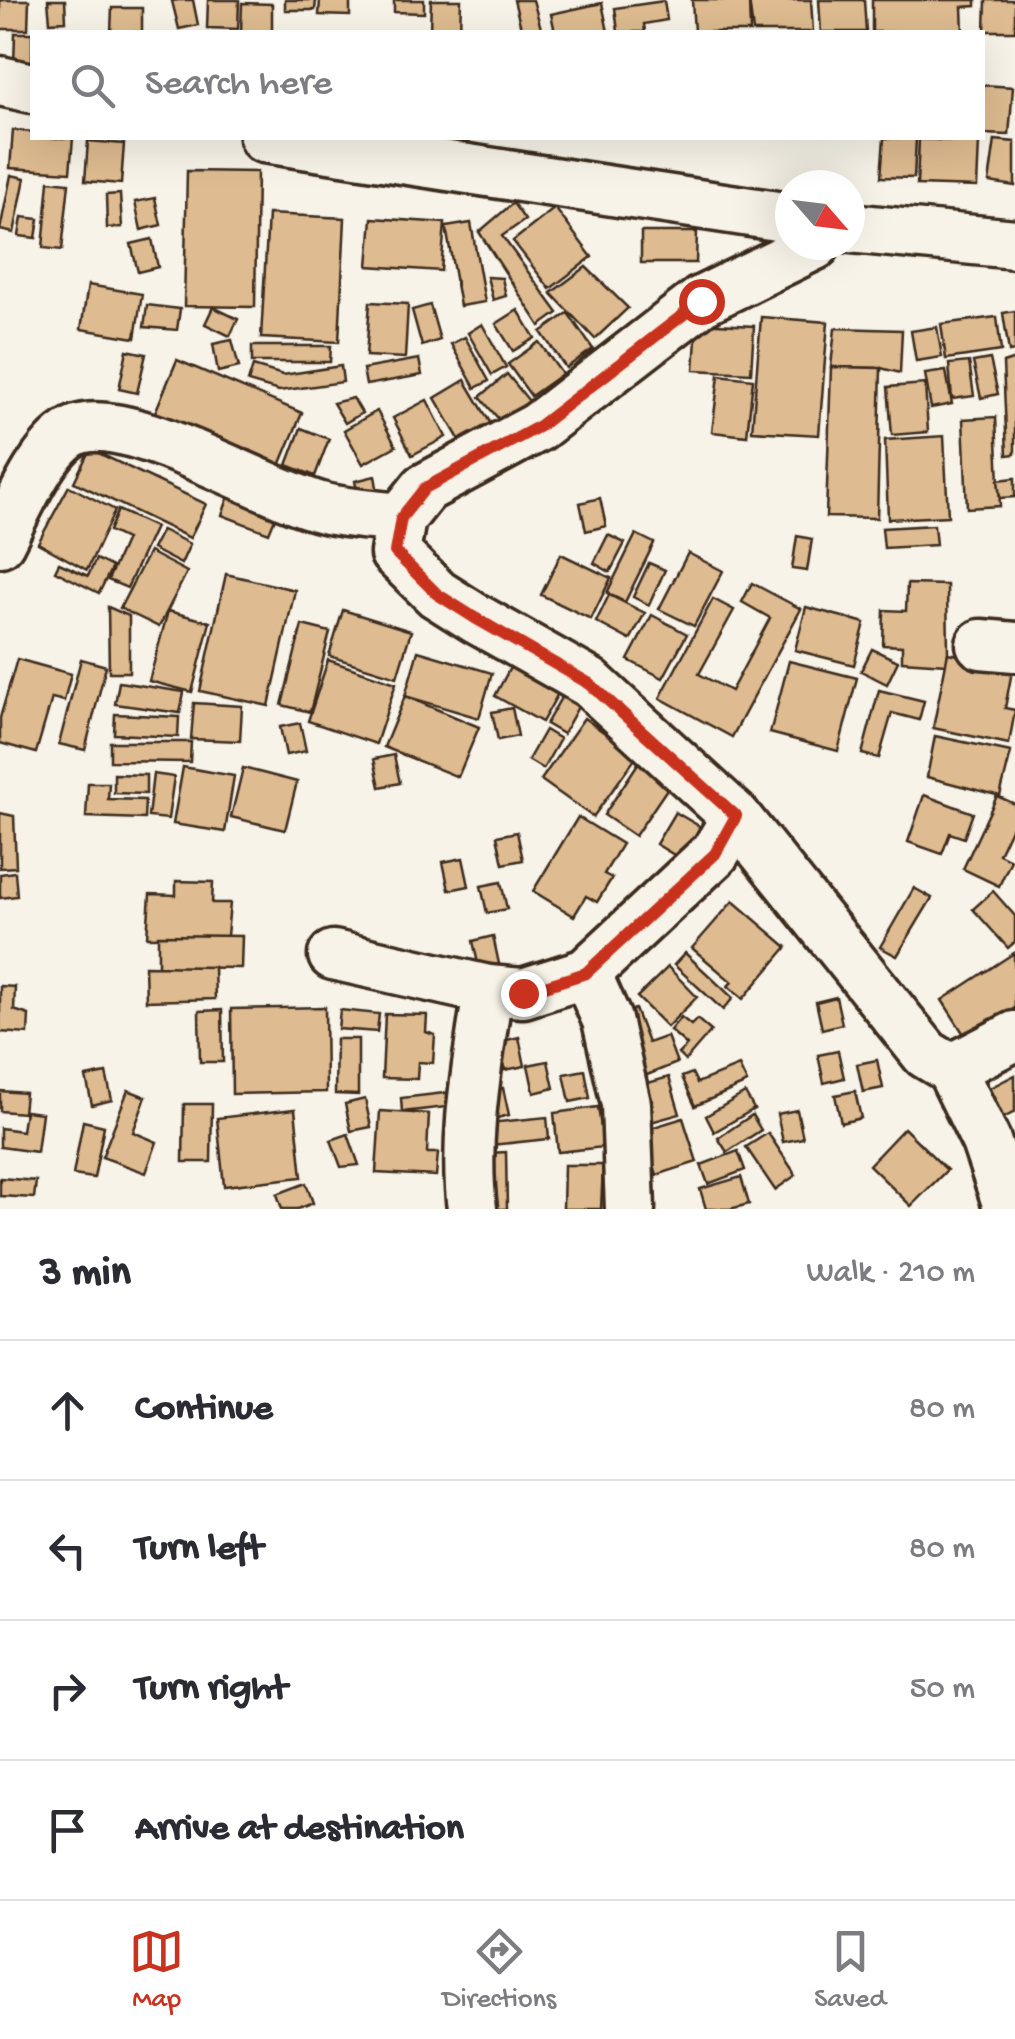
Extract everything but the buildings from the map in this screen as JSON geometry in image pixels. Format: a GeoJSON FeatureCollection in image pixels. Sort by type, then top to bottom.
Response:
{"type":"FeatureCollection","features":[{"type":"Feature","properties":{"kind":"street"},"geometry":{"type":"LineString","coordinates":[[0,81],[30,88]]}},
{"type":"Feature","properties":{"kind":"street"},"geometry":{"type":"LineString","coordinates":[[277,140],[775,216]]}},
{"type":"Feature","properties":{"kind":"street"},"geometry":{"type":"LineString","coordinates":[[865,229],[1015,244]]}},
{"type":"Feature","properties":{"kind":"street"},"geometry":{"type":"LineString","coordinates":[[784,260],[701,301],[538,427],[425,488],[401,518],[395,552],[437,594],[590,684],[736,816],[926,1054],[951,1069],[986,1141],[1009,1209]]}},
{"type":"Feature","properties":{"kind":"street"},"geometry":{"type":"LineString","coordinates":[[0,542],[50,449],[78,430],[103,427],[149,438],[323,508],[401,518]]}},
{"type":"Feature","properties":{"kind":"street"},"geometry":{"type":"LineString","coordinates":[[332,955],[488,990],[523,993],[586,973],[715,854],[736,816]]}},
{"type":"Feature","properties":{"kind":"street"},"geometry":{"type":"LineString","coordinates":[[586,973],[607,1020],[626,1104],[630,1209]]}},
{"type":"Feature","properties":{"kind":"street"},"geometry":{"type":"LineString","coordinates":[[472,1209],[468,1180],[488,990]]}},
{"type":"Feature","properties":{"kind":"street"},"geometry":{"type":"LineString","coordinates":[[951,1069],[1015,1036]]}},
{"type":"Feature","properties":{"kind":"route"},"geometry":{"type":"LineString","coordinates":[[523,993],[586,973],[715,854],[736,816],[590,684],[437,594],[395,552],[401,518],[425,488],[538,427],[701,301]]}}]}
